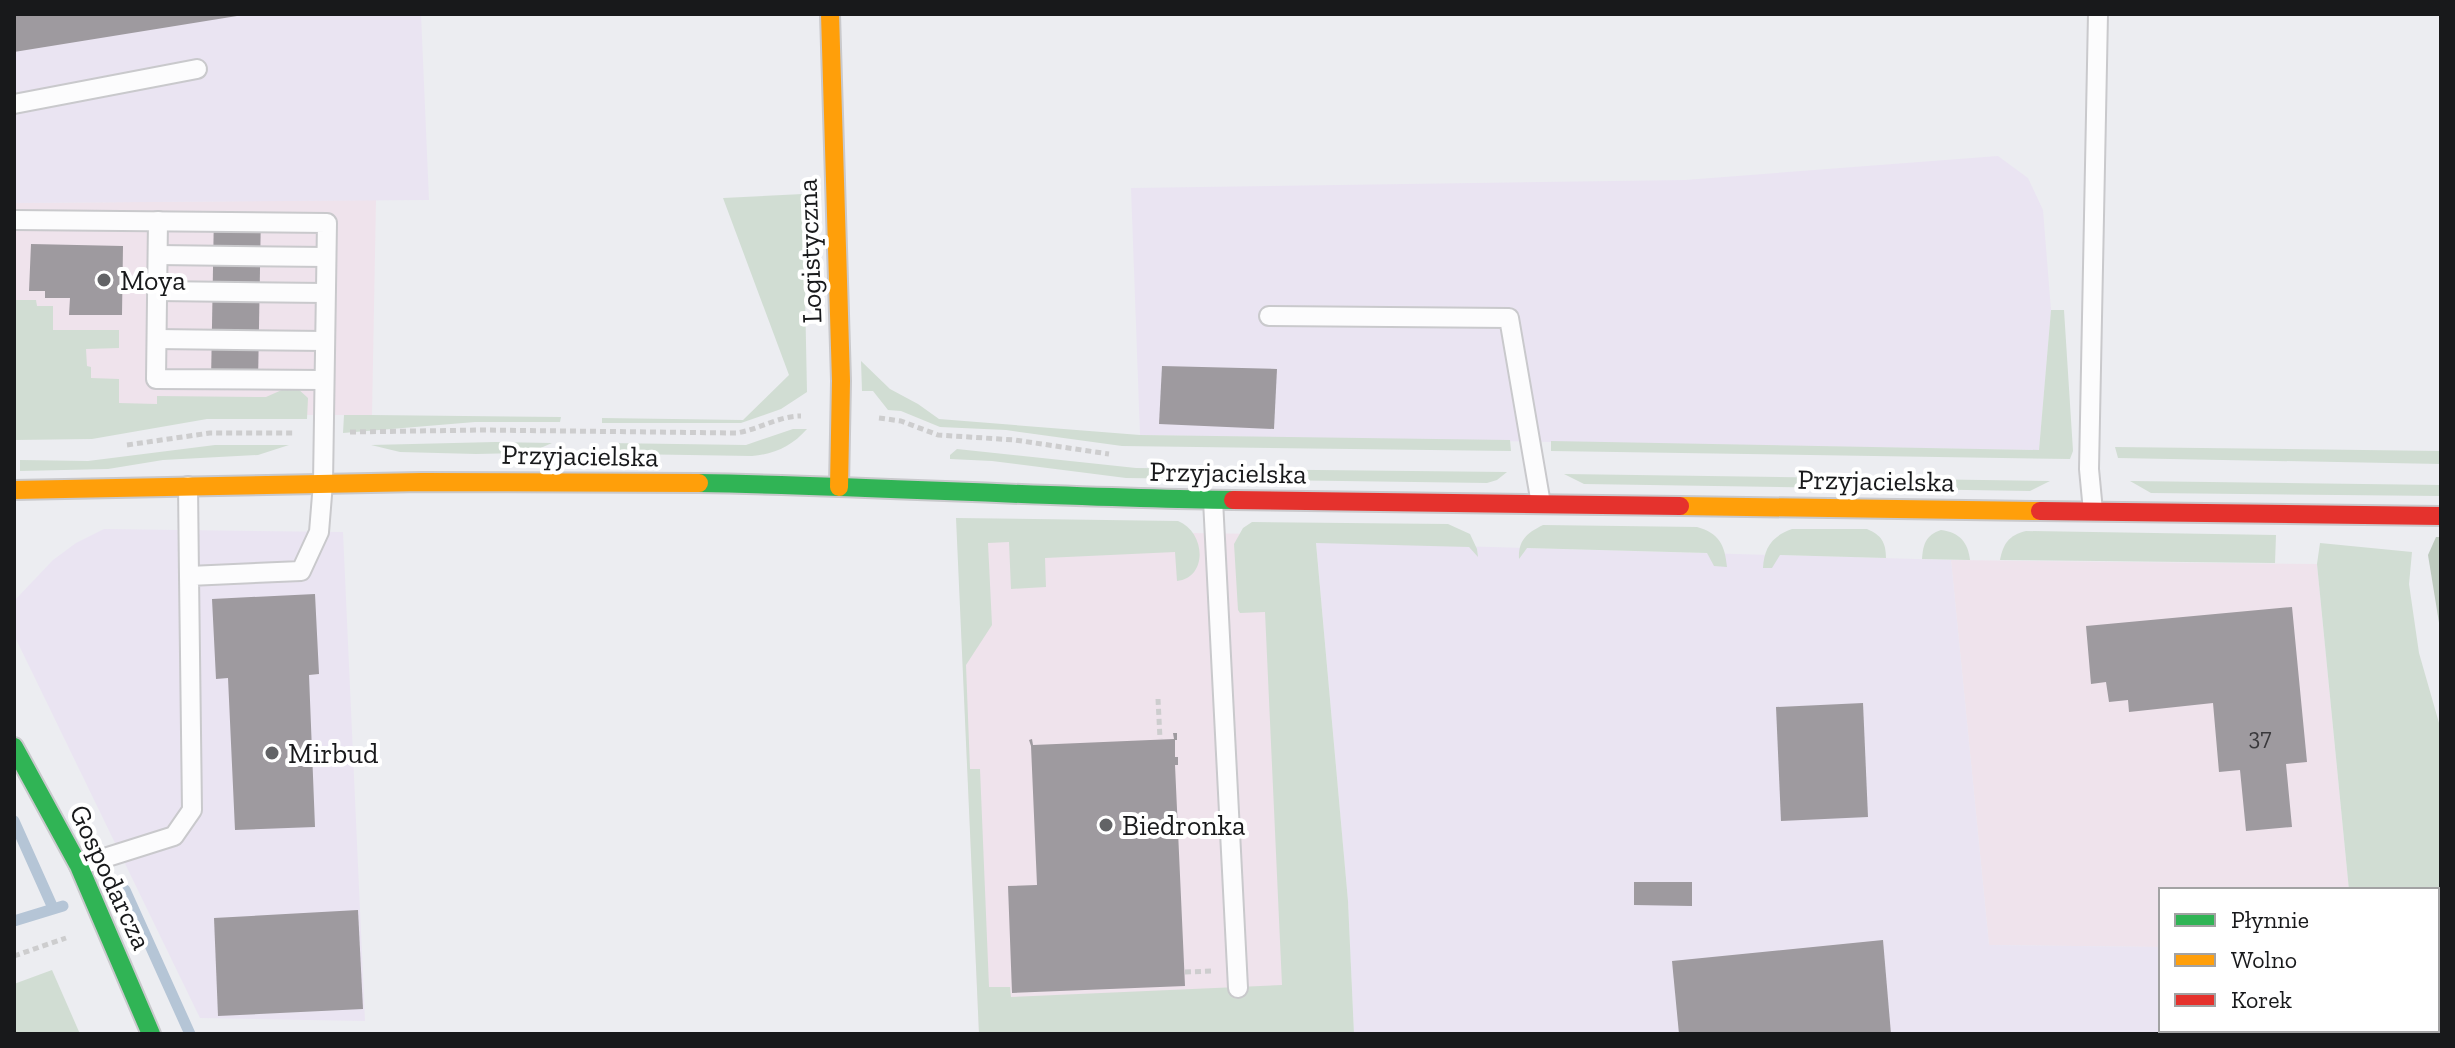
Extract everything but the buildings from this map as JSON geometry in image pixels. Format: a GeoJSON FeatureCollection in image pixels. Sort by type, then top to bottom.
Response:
{"type":"FeatureCollection","features":[{"type":"Feature","properties":{"kind":"street","name":"Logistyczna"},"geometry":{"type":"LineString","coordinates":[[830,14],[841,381],[839,487]]}},
{"type":"Feature","properties":{"kind":"street","name":"Przyjacielska"},"geometry":{"type":"LineString","coordinates":[[14,490],[527,482],[937,488],[1120,499],[2441,516]]}},
{"type":"Feature","properties":{"kind":"street","name":"Gospodarcza"},"geometry":{"type":"LineString","coordinates":[[14,747],[79,866],[151,1034]]}},
{"type":"Feature","properties":{"kind":"lane"},"geometry":{"type":"LineString","coordinates":[[2093,511],[2089,469],[2098,14]]}},
{"type":"Feature","properties":{"kind":"lane"},"geometry":{"type":"LineString","coordinates":[[14,104],[197,69]]}},
{"type":"Feature","properties":{"kind":"lane"},"geometry":{"type":"LineString","coordinates":[[14,220],[327,223],[323,483],[319,532],[301,571],[189,576]]}},
{"type":"Feature","properties":{"kind":"lane"},"geometry":{"type":"LineString","coordinates":[[158,221],[156,379],[324,380]]}},
{"type":"Feature","properties":{"kind":"lane"},"geometry":{"type":"LineString","coordinates":[[158,255],[326,257]]}},
{"type":"Feature","properties":{"kind":"lane"},"geometry":{"type":"LineString","coordinates":[[158,291],[325,293]]}},
{"type":"Feature","properties":{"kind":"lane"},"geometry":{"type":"LineString","coordinates":[[1269,316],[1509,318],[1541,504]]}},
{"type":"Feature","properties":{"kind":"lane"},"geometry":{"type":"LineString","coordinates":[[157,339],[325,341]]}},
{"type":"Feature","properties":{"kind":"lane"},"geometry":{"type":"LineString","coordinates":[[79,866],[174,836],[192,810],[188,486]]}},
{"type":"Feature","properties":{"kind":"lane"},"geometry":{"type":"LineString","coordinates":[[1213,500],[1238,988]]}},
{"type":"Feature","properties":{"kind":"path"},"geometry":{"type":"LineString","coordinates":[[124,445],[210,433],[483,430],[736,433],[751,431],[783,418],[806,416]]}},
{"type":"Feature","properties":{"kind":"path"},"geometry":{"type":"LineString","coordinates":[[868,418],[901,421],[938,435],[1015,440],[1117,455]]}},
{"type":"Feature","properties":{"kind":"path"},"geometry":{"type":"LineString","coordinates":[[1158,699],[1160,739]]}},
{"type":"Feature","properties":{"kind":"path"},"geometry":{"type":"LineString","coordinates":[[14,956],[105,925]]}},
{"type":"Feature","properties":{"kind":"shaded area"},"geometry":{"type":"Polygon","coordinates":[[[14,14],[421,14],[429,200],[14,203],[14,14]]]}},
{"type":"Feature","properties":{"kind":"shaded area"},"geometry":{"type":"Polygon","coordinates":[[[1998,156],[2028,178],[2043,210],[2051,310],[2039,450],[1140,435],[1131,188],[1685,180],[1998,156]]]}},
{"type":"Feature","properties":{"kind":"shaded area"},"geometry":{"type":"Polygon","coordinates":[[[803,194],[807,392],[781,409],[741,423],[602,423],[602,418],[743,420],[789,375],[723,198],[803,194]]]}},
{"type":"Feature","properties":{"kind":"shaded area"},"geometry":{"type":"Polygon","coordinates":[[[376,200],[372,415],[308,415],[14,398],[14,203],[376,200]]]}},
{"type":"Feature","properties":{"kind":"shaded area"},"geometry":{"type":"Polygon","coordinates":[[[14,300],[36,300],[37,306],[53,306],[53,330],[119,330],[119,348],[86,349],[91,378],[119,379],[119,403],[157,404],[157,396],[266,397],[284,389],[297,388],[308,398],[307,419],[207,419],[92,439],[14,440],[14,300]]]}},
{"type":"Feature","properties":{"kind":"shaded area"},"geometry":{"type":"Polygon","coordinates":[[[2051,310],[2064,310],[2073,451],[2070,459],[1551,451],[1551,441],[2039,450],[2051,310]]]}},
{"type":"Feature","properties":{"kind":"shaded area"},"geometry":{"type":"Polygon","coordinates":[[[861,361],[890,389],[939,419],[1140,435],[1510,440],[1511,451],[1122,446],[1006,430],[940,427],[901,411],[888,410],[873,391],[862,391],[861,361]]]}},
{"type":"Feature","properties":{"kind":"shaded area"},"geometry":{"type":"Polygon","coordinates":[[[344,415],[561,417],[560,422],[475,422],[343,433],[344,415]]]}},
{"type":"Feature","properties":{"kind":"shaded area"},"geometry":{"type":"Polygon","coordinates":[[[793,429],[807,429],[782,448],[752,456],[626,454],[608,443],[746,445],[793,429]]]}},
{"type":"Feature","properties":{"kind":"shaded area"},"geometry":{"type":"Polygon","coordinates":[[[552,443],[529,453],[476,454],[400,452],[371,445],[552,443]]]}},
{"type":"Feature","properties":{"kind":"shaded area"},"geometry":{"type":"Polygon","coordinates":[[[215,445],[289,445],[258,455],[163,460],[108,469],[20,471],[20,460],[88,461],[215,445]]]}},
{"type":"Feature","properties":{"kind":"shaded area"},"geometry":{"type":"Polygon","coordinates":[[[2115,447],[2441,451],[2441,464],[2118,458],[2115,447]]]}},
{"type":"Feature","properties":{"kind":"shaded area"},"geometry":{"type":"Polygon","coordinates":[[[957,449],[1136,468],[1507,472],[1487,483],[1126,478],[992,461],[950,459],[957,449]]]}},
{"type":"Feature","properties":{"kind":"shaded area"},"geometry":{"type":"Polygon","coordinates":[[[1564,474],[2050,481],[2030,491],[1584,484],[1564,474]]]}},
{"type":"Feature","properties":{"kind":"shaded area"},"geometry":{"type":"Polygon","coordinates":[[[2130,481],[2441,485],[2441,496],[2151,493],[2130,481]]]}},
{"type":"Feature","properties":{"kind":"shaded area"},"geometry":{"type":"Polygon","coordinates":[[[956,518],[1178,521],[1194,535],[1200,554],[1194,572],[1177,581],[1175,552],[1045,558],[1046,587],[1011,589],[1009,542],[988,543],[992,625],[966,665],[970,769],[980,769],[989,987],[1010,987],[1011,997],[1282,985],[1265,612],[1240,613],[1238,610],[1234,544],[1243,528],[1252,522],[1448,524],[1470,534],[1478,557],[1469,547],[1316,543],[1348,901],[1354,1034],[979,1034],[956,518]]]}},
{"type":"Feature","properties":{"kind":"shaded area"},"geometry":{"type":"Polygon","coordinates":[[[1543,525],[1697,527],[1720,541],[1727,567],[1714,566],[1707,553],[1527,548],[1519,559],[1525,538],[1543,525]]]}},
{"type":"Feature","properties":{"kind":"shaded area"},"geometry":{"type":"Polygon","coordinates":[[[104,529],[343,532],[365,1021],[200,1018],[14,635],[14,601],[53,560],[76,543],[104,529]]]}},
{"type":"Feature","properties":{"kind":"shaded area"},"geometry":{"type":"Polygon","coordinates":[[[1792,529],[1867,529],[1882,540],[1886,558],[1780,555],[1772,568],[1763,568],[1770,544],[1792,529]]]}},
{"type":"Feature","properties":{"kind":"shaded area"},"geometry":{"type":"Polygon","coordinates":[[[957,530],[1264,534],[1286,1034],[979,1034],[957,530]]]}},
{"type":"Feature","properties":{"kind":"shaded area"},"geometry":{"type":"Polygon","coordinates":[[[1941,530],[1962,539],[1970,560],[1922,559],[1926,541],[1941,530]]]}},
{"type":"Feature","properties":{"kind":"shaded area"},"geometry":{"type":"Polygon","coordinates":[[[2026,531],[2276,535],[2275,563],[2000,560],[2008,541],[2026,531]]]}},
{"type":"Feature","properties":{"kind":"shaded area"},"geometry":{"type":"Polygon","coordinates":[[[1316,542],[1951,560],[1989,945],[2159,947],[2159,1032],[2363,1034],[1354,1034],[1348,901],[1316,542]]]}},
{"type":"Feature","properties":{"kind":"shaded area"},"geometry":{"type":"Polygon","coordinates":[[[2320,543],[2412,552],[2409,584],[2419,653],[2441,730],[2441,1034],[2363,1034],[2439,1032],[2439,888],[2349,888],[2317,564],[2320,543]]]}},
{"type":"Feature","properties":{"kind":"shaded area"},"geometry":{"type":"Polygon","coordinates":[[[1951,560],[2317,564],[2349,888],[2159,888],[2159,947],[1989,945],[1951,560]]]}},
{"type":"Feature","properties":{"kind":"shaded area"},"geometry":{"type":"Polygon","coordinates":[[[52,970],[80,1034],[14,1034],[14,984],[52,970]]]}},
{"type":"Feature","properties":{"kind":"green space"},"geometry":{"type":"Polygon","coordinates":[[[2436,537],[2441,537],[2441,635],[2428,555],[2436,537]]]}},
{"type":"Feature","properties":{"kind":"waterway"},"geometry":{"type":"LineString","coordinates":[[14,821],[53,908]]}},
{"type":"Feature","properties":{"kind":"waterway"},"geometry":{"type":"LineString","coordinates":[[125,890],[190,1034]]}},
{"type":"Feature","properties":{"kind":"waterway"},"geometry":{"type":"LineString","coordinates":[[14,921],[63,906]]}},
{"type":"Feature","properties":{"kind":"traffic: fast"},"geometry":{"type":"LineString","coordinates":[[699,483],[1233,500]]}},
{"type":"Feature","properties":{"kind":"traffic: fast"},"geometry":{"type":"LineString","coordinates":[[14,747],[79,866],[151,1034]]}},
{"type":"Feature","properties":{"kind":"traffic: slow"},"geometry":{"type":"LineString","coordinates":[[830,14],[841,381],[839,487]]}},
{"type":"Feature","properties":{"kind":"traffic: slow"},"geometry":{"type":"LineString","coordinates":[[14,490],[422,482],[699,483]]}},
{"type":"Feature","properties":{"kind":"traffic: slow"},"geometry":{"type":"LineString","coordinates":[[1680,506],[2040,511]]}},
{"type":"Feature","properties":{"kind":"traffic: jam"},"geometry":{"type":"LineString","coordinates":[[1233,500],[1680,506]]}},
{"type":"Feature","properties":{"kind":"traffic: jam"},"geometry":{"type":"LineString","coordinates":[[2040,511],[2441,516]]}},
{"type":"Feature","properties":{"kind":"place","name":"Moya"},"geometry":{"type":"Point","coordinates":[104,280]}},
{"type":"Feature","properties":{"kind":"place","name":"Mirbud"},"geometry":{"type":"Point","coordinates":[272,753]}},
{"type":"Feature","properties":{"kind":"place","name":"Biedronka"},"geometry":{"type":"Point","coordinates":[1106,825]}}]}
